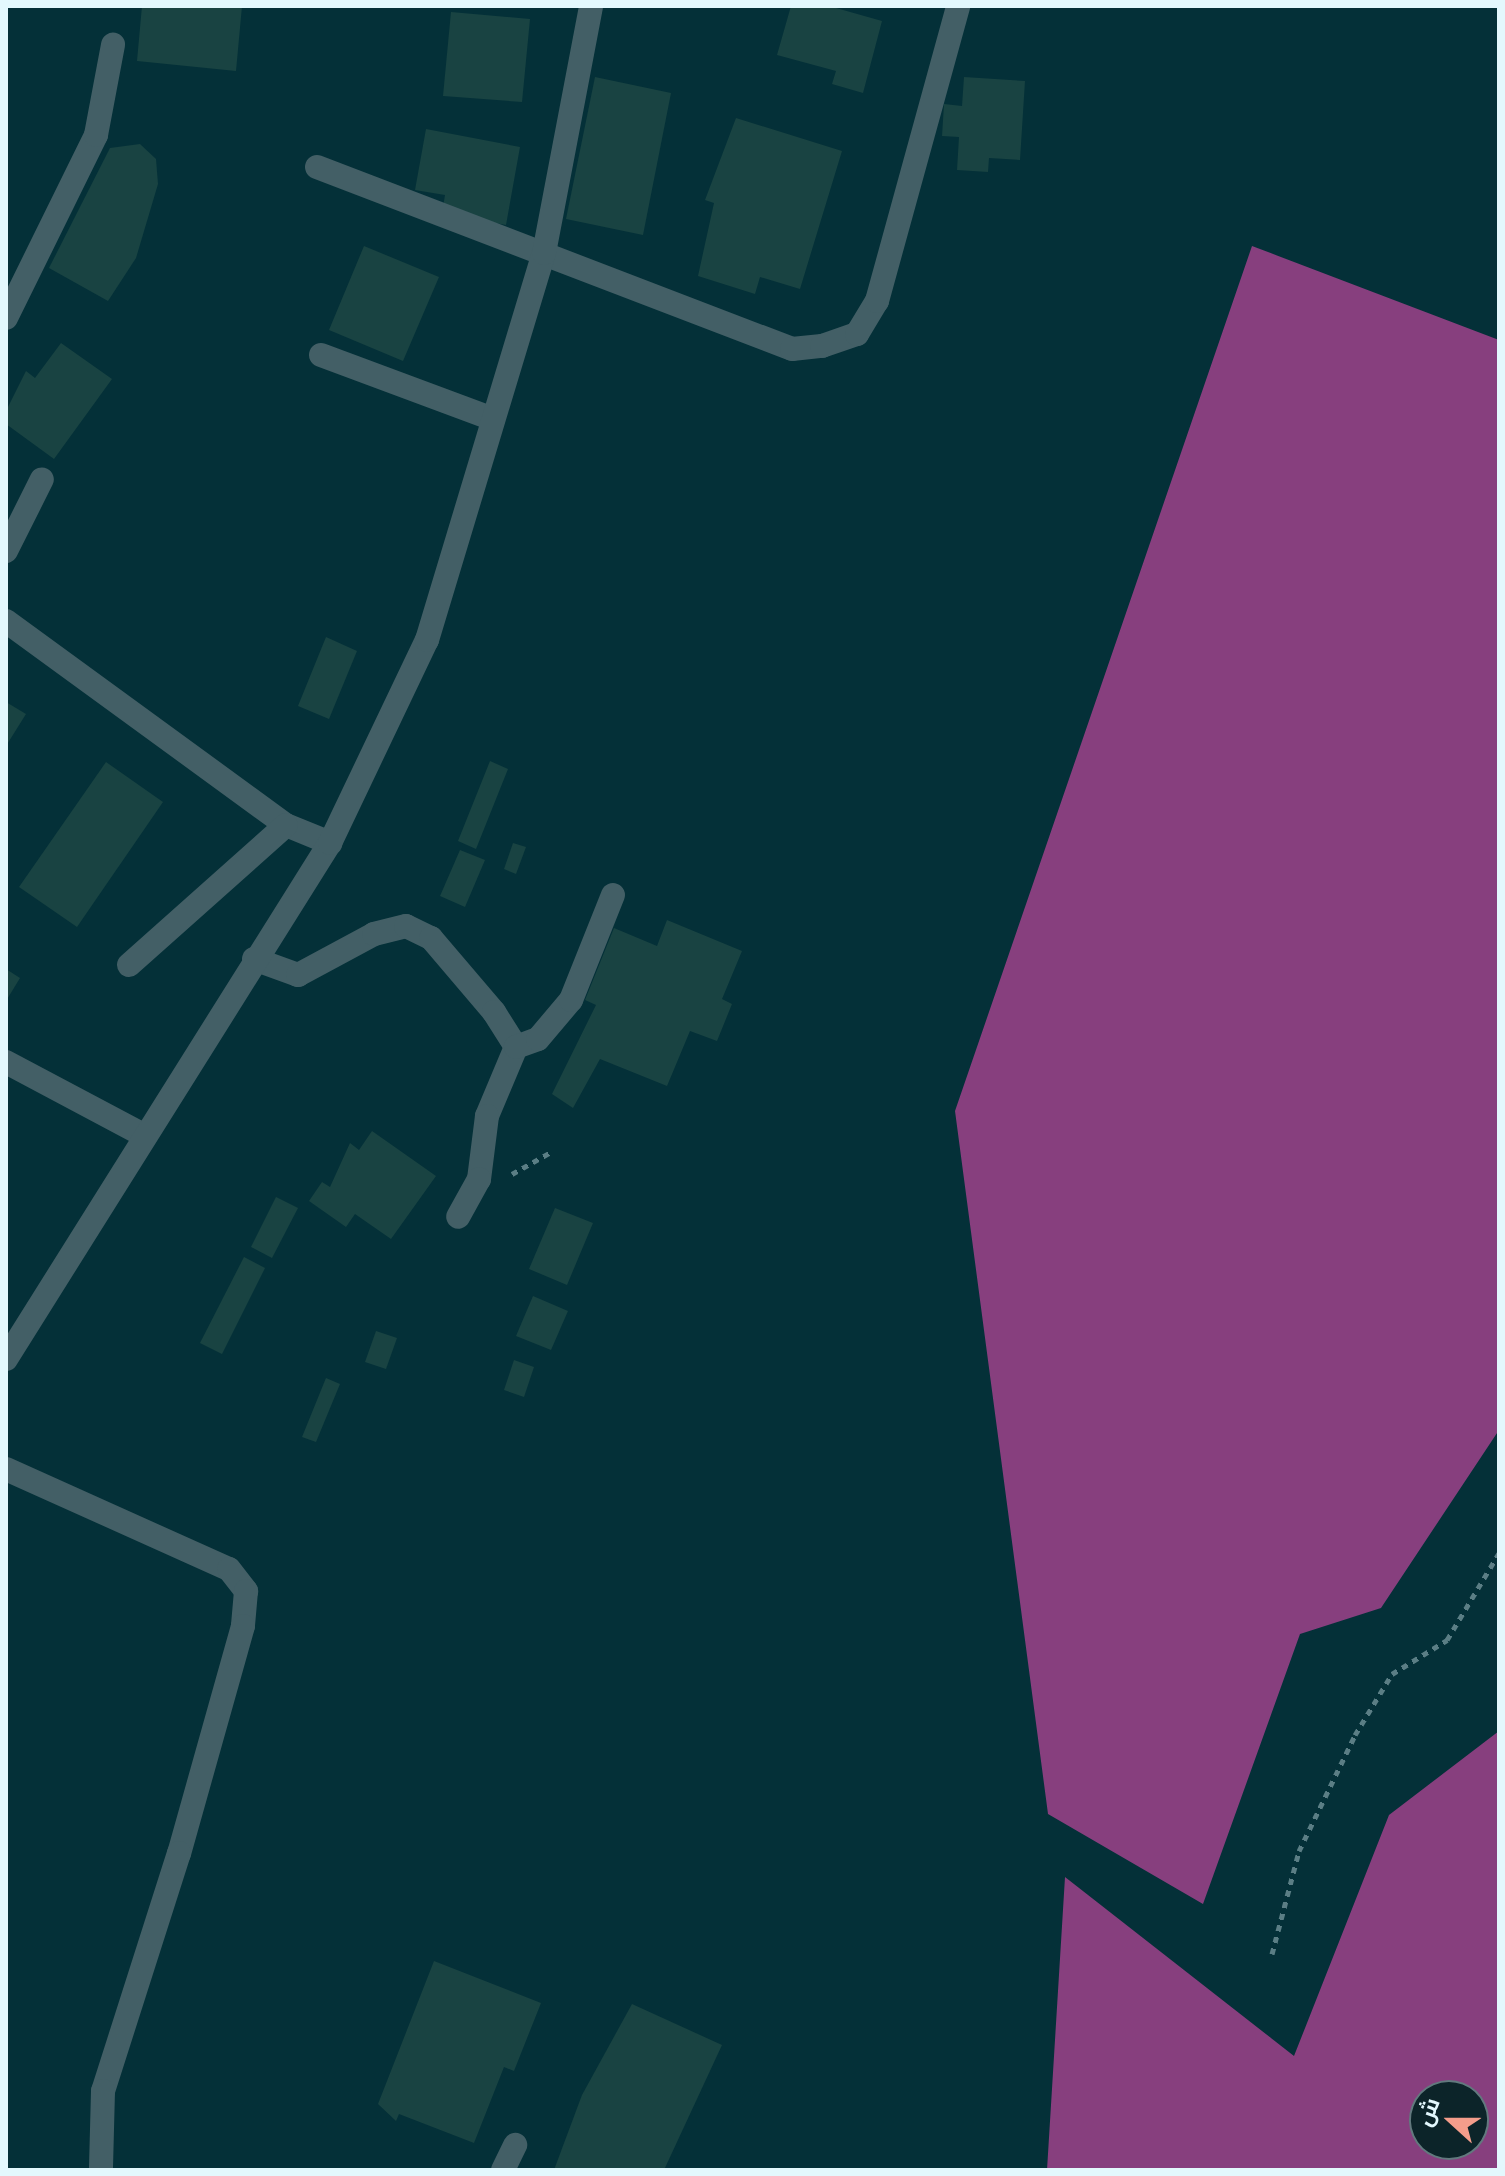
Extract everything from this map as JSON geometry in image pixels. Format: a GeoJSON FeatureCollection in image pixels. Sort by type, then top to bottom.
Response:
{"type":"FeatureCollection","features":[{"type":"Feature","properties":{"kind":"street"},"geometry":{"type":"LineString","coordinates":[[6,1359],[254,959],[330,843],[427,640],[490,418],[544,253],[591,6]]}},
{"type":"Feature","properties":{"kind":"street"},"geometry":{"type":"LineString","coordinates":[[317,167],[792,349],[857,334],[877,301],[958,6]]}},
{"type":"Feature","properties":{"kind":"street"},"geometry":{"type":"LineString","coordinates":[[6,318],[96,135],[113,45]]}},
{"type":"Feature","properties":{"kind":"street"},"geometry":{"type":"LineString","coordinates":[[321,355],[490,418]]}},
{"type":"Feature","properties":{"kind":"street"},"geometry":{"type":"LineString","coordinates":[[6,551],[42,479]]}},
{"type":"Feature","properties":{"kind":"street"},"geometry":{"type":"LineString","coordinates":[[6,621],[286,825],[330,843]]}},
{"type":"Feature","properties":{"kind":"street"},"geometry":{"type":"LineString","coordinates":[[129,965],[286,825]]}},
{"type":"Feature","properties":{"kind":"street"},"geometry":{"type":"LineString","coordinates":[[458,1217],[479,1179],[487,1116],[516,1047],[538,1039],[571,1000],[613,895]]}},
{"type":"Feature","properties":{"kind":"street"},"geometry":{"type":"LineString","coordinates":[[254,959],[298,975],[374,934],[406,926],[431,938],[516,1047]]}},
{"type":"Feature","properties":{"kind":"street"},"geometry":{"type":"LineString","coordinates":[[6,1062],[145,1136]]}},
{"type":"Feature","properties":{"kind":"street"},"geometry":{"type":"LineString","coordinates":[[6,1469],[229,1569],[246,1591],[243,1626],[183,1837],[103,2091],[101,2170]]}},
{"type":"Feature","properties":{"kind":"street"},"geometry":{"type":"LineString","coordinates":[[503,2170],[515,2145]]}},
{"type":"Feature","properties":{"kind":"path"},"geometry":{"type":"LineString","coordinates":[[1272,1954],[1299,1851],[1355,1735],[1392,1674],[1447,1640],[1499,1553]]}},
{"type":"Feature","properties":{"kind":"shaded area"},"geometry":{"type":"Polygon","coordinates":[[[1252,246],[1499,340],[1499,1430],[1381,1608],[1300,1634],[1203,1904],[1048,1814],[955,1111],[1252,246]]]}},
{"type":"Feature","properties":{"kind":"shaded area"},"geometry":{"type":"Polygon","coordinates":[[[1499,1731],[1499,2170],[1047,2170],[1065,1877],[1294,2056],[1389,1815],[1499,1731]]]}},
{"type":"Feature","properties":{"kind":"building"},"geometry":{"type":"Polygon","coordinates":[[[142,6],[242,6],[236,71],[137,61],[142,6]]]}},
{"type":"Feature","properties":{"kind":"building"},"geometry":{"type":"Polygon","coordinates":[[[791,6],[829,6],[882,21],[863,93],[832,84],[836,71],[777,55],[791,6]]]}},
{"type":"Feature","properties":{"kind":"building"},"geometry":{"type":"Polygon","coordinates":[[[451,12],[530,19],[522,102],[443,96],[451,12]]]}},
{"type":"Feature","properties":{"kind":"building"},"geometry":{"type":"Polygon","coordinates":[[[595,77],[671,93],[643,235],[566,219],[595,77]]]}},
{"type":"Feature","properties":{"kind":"building"},"geometry":{"type":"Polygon","coordinates":[[[964,77],[1025,81],[1020,160],[989,158],[988,172],[957,170],[959,137],[942,136],[944,104],[962,106],[964,77]]]}},
{"type":"Feature","properties":{"kind":"building"},"geometry":{"type":"Polygon","coordinates":[[[736,118],[842,151],[800,289],[760,277],[755,294],[698,276],[714,203],[705,200],[736,118]]]}},
{"type":"Feature","properties":{"kind":"building"},"geometry":{"type":"Polygon","coordinates":[[[426,129],[520,147],[506,225],[442,213],[445,195],[415,190],[426,129]]]}},
{"type":"Feature","properties":{"kind":"building"},"geometry":{"type":"Polygon","coordinates":[[[140,144],[156,159],[158,184],[136,258],[108,301],[49,268],[110,148],[140,144]]]}},
{"type":"Feature","properties":{"kind":"building"},"geometry":{"type":"Polygon","coordinates":[[[364,246],[439,277],[403,361],[329,330],[364,246]]]}},
{"type":"Feature","properties":{"kind":"building"},"geometry":{"type":"Polygon","coordinates":[[[61,343],[112,379],[54,459],[6,424],[6,411],[26,371],[35,378],[61,343]]]}},
{"type":"Feature","properties":{"kind":"building"},"geometry":{"type":"Polygon","coordinates":[[[326,637],[357,651],[329,719],[298,706],[326,637]]]}},
{"type":"Feature","properties":{"kind":"building"},"geometry":{"type":"Polygon","coordinates":[[[6,702],[26,714],[6,746],[6,702]]]}},
{"type":"Feature","properties":{"kind":"building"},"geometry":{"type":"Polygon","coordinates":[[[490,761],[508,769],[476,849],[458,841],[490,761]]]}},
{"type":"Feature","properties":{"kind":"building"},"geometry":{"type":"Polygon","coordinates":[[[106,762],[163,802],[77,927],[19,887],[106,762]]]}},
{"type":"Feature","properties":{"kind":"building"},"geometry":{"type":"Polygon","coordinates":[[[513,843],[526,847],[516,874],[504,869],[513,843]]]}},
{"type":"Feature","properties":{"kind":"building"},"geometry":{"type":"Polygon","coordinates":[[[460,850],[485,860],[465,907],[440,896],[460,850]]]}},
{"type":"Feature","properties":{"kind":"building"},"geometry":{"type":"Polygon","coordinates":[[[667,920],[742,951],[722,999],[732,1004],[717,1041],[690,1031],[667,1086],[600,1059],[573,1108],[552,1094],[596,1005],[585,1000],[614,928],[657,946],[667,920]]]}},
{"type":"Feature","properties":{"kind":"building"},"geometry":{"type":"Polygon","coordinates":[[[6,969],[20,978],[6,1001],[6,969]]]}},
{"type":"Feature","properties":{"kind":"building"},"geometry":{"type":"Polygon","coordinates":[[[372,1131],[436,1176],[391,1239],[355,1214],[346,1227],[309,1201],[322,1182],[330,1187],[350,1143],[359,1150],[372,1131]]]}},
{"type":"Feature","properties":{"kind":"building"},"geometry":{"type":"Polygon","coordinates":[[[276,1197],[298,1208],[272,1258],[251,1247],[276,1197]]]}},
{"type":"Feature","properties":{"kind":"building"},"geometry":{"type":"Polygon","coordinates":[[[555,1208],[593,1223],[567,1285],[529,1269],[555,1208]]]}},
{"type":"Feature","properties":{"kind":"building"},"geometry":{"type":"Polygon","coordinates":[[[244,1257],[265,1268],[222,1354],[200,1343],[244,1257]]]}},
{"type":"Feature","properties":{"kind":"building"},"geometry":{"type":"Polygon","coordinates":[[[533,1296],[568,1311],[551,1350],[516,1336],[533,1296]]]}},
{"type":"Feature","properties":{"kind":"building"},"geometry":{"type":"Polygon","coordinates":[[[376,1331],[397,1338],[386,1369],[365,1362],[376,1331]]]}},
{"type":"Feature","properties":{"kind":"building"},"geometry":{"type":"Polygon","coordinates":[[[514,1360],[534,1367],[524,1397],[504,1390],[514,1360]]]}},
{"type":"Feature","properties":{"kind":"building"},"geometry":{"type":"Polygon","coordinates":[[[326,1378],[340,1384],[316,1442],[302,1437],[326,1378]]]}},
{"type":"Feature","properties":{"kind":"building"},"geometry":{"type":"Polygon","coordinates":[[[434,1961],[541,2003],[514,2071],[504,2067],[474,2143],[399,2114],[396,2121],[378,2104],[434,1961]]]}},
{"type":"Feature","properties":{"kind":"building"},"geometry":{"type":"Polygon","coordinates":[[[632,2004],[722,2045],[664,2170],[554,2170],[582,2095],[632,2004]]]}}]}
